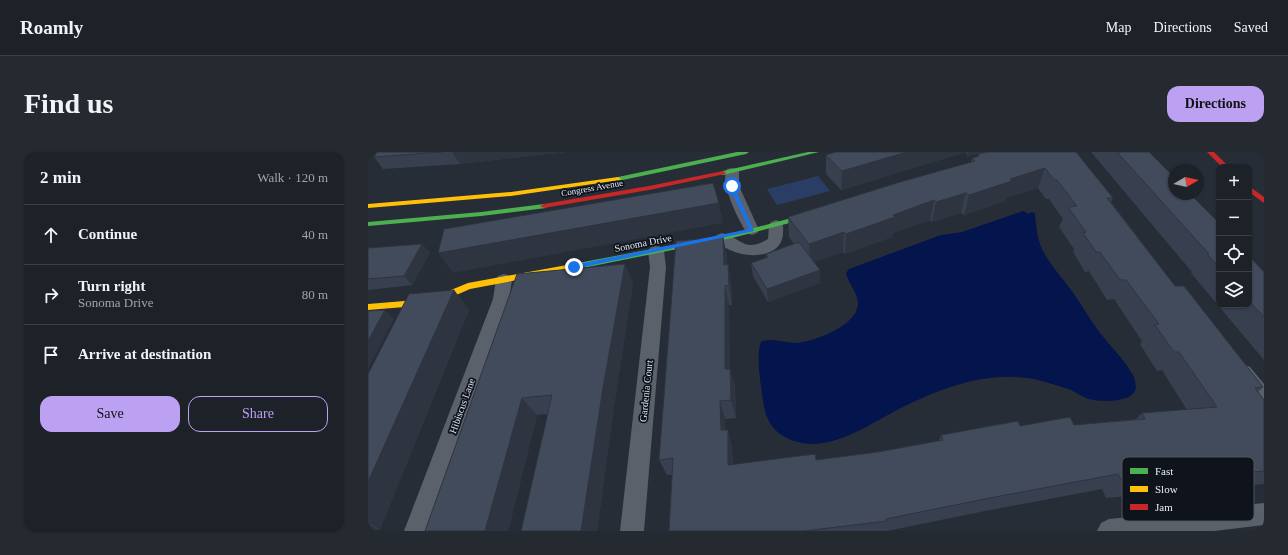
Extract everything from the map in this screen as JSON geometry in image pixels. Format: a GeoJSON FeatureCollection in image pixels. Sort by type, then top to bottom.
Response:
{"type":"FeatureCollection","features":[{"type":"Feature","properties":{"kind":"street","name":"Congress Avenue"},"geometry":{"type":"LineString","coordinates":[[368,206],[415,204],[555,188],[689,166],[746,152]]}},
{"type":"Feature","properties":{"kind":"street","name":"Congress Avenue"},"geometry":{"type":"LineString","coordinates":[[368,224],[402,222],[552,205],[700,179],[816,152]]}},
{"type":"Feature","properties":{"kind":"street"},"geometry":{"type":"LineString","coordinates":[[1210,152],[1223,164]]}},
{"type":"Feature","properties":{"kind":"street"},"geometry":{"type":"LineString","coordinates":[[752,230],[732,186],[732,172],[736,166],[756,154]]}},
{"type":"Feature","properties":{"kind":"street"},"geometry":{"type":"LineString","coordinates":[[1252,191],[1264,201]]}},
{"type":"Feature","properties":{"kind":"street","name":"Sonoma Drive"},"geometry":{"type":"LineString","coordinates":[[368,307],[437,300],[471,285],[722,238],[829,210]]}},
{"type":"Feature","properties":{"kind":"street"},"geometry":{"type":"LineString","coordinates":[[722,238],[735,248],[749,251],[764,249],[775,241],[776,225]]}},
{"type":"Feature","properties":{"kind":"street","name":"Gardenia Court"},"geometry":{"type":"LineString","coordinates":[[632,531],[658,267],[656,251]]}},
{"type":"Feature","properties":{"kind":"street","name":"Hibiscus Lane"},"geometry":{"type":"LineString","coordinates":[[416,531],[502,299],[504,280]]}},
{"type":"Feature","properties":{"kind":"street"},"geometry":{"type":"LineString","coordinates":[[1232,357],[1264,398]]}},
{"type":"Feature","properties":{"kind":"street"},"geometry":{"type":"LineString","coordinates":[[1254,515],[1264,514]]}},
{"type":"Feature","properties":{"kind":"street"},"geometry":{"type":"LineString","coordinates":[[1110,531],[1201,521]]}},
{"type":"Feature","properties":{"kind":"shaded area"},"geometry":{"type":"Polygon","coordinates":[[[818,176],[830,191],[777,205],[767,189],[818,176]]]}},
{"type":"Feature","properties":{"kind":"shaded area"},"geometry":{"type":"Polygon","coordinates":[[[1023,211],[1029,214],[1031,212],[1035,213],[1040,245],[1045,254],[1135,379],[1136,387],[1132,395],[1121,400],[1114,401],[1094,400],[1071,390],[1038,380],[1018,377],[997,377],[963,383],[934,393],[847,436],[831,441],[816,444],[800,443],[785,437],[773,428],[764,407],[759,365],[759,348],[761,342],[774,340],[792,343],[805,342],[834,331],[851,319],[856,312],[858,300],[846,273],[849,269],[941,235],[962,232],[1023,211]]]}},
{"type":"Feature","properties":{"kind":"building"},"geometry":{"type":"Polygon","coordinates":[[[377,152],[442,152],[374,157],[377,152]]]}},
{"type":"Feature","properties":{"kind":"building"},"geometry":{"type":"Polygon","coordinates":[[[836,152],[907,152],[842,171],[826,155],[836,152]]]}},
{"type":"Feature","properties":{"kind":"building"},"geometry":{"type":"Polygon","coordinates":[[[987,152],[1076,152],[1113,198],[1107,198],[1175,286],[1184,286],[1263,387],[1255,388],[1264,400],[1264,471],[1254,472],[1254,457],[1122,457],[1122,481],[1118,474],[886,519],[887,521],[804,531],[669,531],[673,458],[659,460],[676,241],[723,237],[724,265],[728,264],[729,285],[725,286],[725,369],[730,369],[731,400],[720,401],[721,430],[728,430],[728,465],[815,454],[816,460],[878,452],[943,440],[941,435],[1018,421],[1020,426],[1070,417],[1074,425],[1145,419],[1142,413],[1217,407],[1179,352],[1174,352],[1155,325],[1159,324],[1126,280],[1120,280],[1100,252],[1096,252],[1083,233],[1086,232],[1068,207],[1077,206],[1057,180],[1054,180],[1045,168],[1010,179],[1012,181],[969,195],[966,193],[936,202],[934,200],[893,215],[895,217],[846,234],[844,232],[809,244],[788,217],[900,182],[975,161],[972,158],[979,156],[978,154],[987,152]]]}},
{"type":"Feature","properties":{"kind":"building"},"geometry":{"type":"Polygon","coordinates":[[[1117,152],[1149,152],[1168,171],[1168,200],[1196,200],[1216,220],[1216,264],[1207,254],[1209,254],[1117,152]]]}},
{"type":"Feature","properties":{"kind":"building"},"geometry":{"type":"Polygon","coordinates":[[[713,183],[719,203],[438,253],[444,229],[713,183]]]}},
{"type":"Feature","properties":{"kind":"building"},"geometry":{"type":"Polygon","coordinates":[[[799,242],[820,270],[767,289],[751,263],[768,257],[766,254],[799,242]]]}},
{"type":"Feature","properties":{"kind":"building"},"geometry":{"type":"Polygon","coordinates":[[[422,244],[404,276],[368,279],[368,248],[422,244]]]}},
{"type":"Feature","properties":{"kind":"building"},"geometry":{"type":"Polygon","coordinates":[[[1252,259],[1264,272],[1264,317],[1252,304],[1252,259]]]}},
{"type":"Feature","properties":{"kind":"building"},"geometry":{"type":"Polygon","coordinates":[[[625,264],[603,388],[581,531],[521,531],[552,395],[522,398],[485,531],[425,531],[517,274],[625,264]]]}},
{"type":"Feature","properties":{"kind":"building"},"geometry":{"type":"Polygon","coordinates":[[[454,290],[368,482],[368,374],[409,294],[454,290]]]}},
{"type":"Feature","properties":{"kind":"building"},"geometry":{"type":"Polygon","coordinates":[[[385,310],[368,341],[368,311],[385,310]]]}},
{"type":"Feature","properties":{"kind":"traffic: fast"},"geometry":{"type":"LineString","coordinates":[[618,179],[746,152]]}},
{"type":"Feature","properties":{"kind":"traffic: fast"},"geometry":{"type":"LineString","coordinates":[[723,173],[816,152]]}},
{"type":"Feature","properties":{"kind":"traffic: fast"},"geometry":{"type":"LineString","coordinates":[[368,224],[481,214],[544,206]]}},
{"type":"Feature","properties":{"kind":"traffic: fast"},"geometry":{"type":"LineString","coordinates":[[578,266],[732,236],[817,213]]}},
{"type":"Feature","properties":{"kind":"traffic: slow"},"geometry":{"type":"LineString","coordinates":[[368,206],[511,194],[618,179]]}},
{"type":"Feature","properties":{"kind":"traffic: slow"},"geometry":{"type":"LineString","coordinates":[[368,307],[429,302],[442,298],[468,286],[578,266]]}},
{"type":"Feature","properties":{"kind":"traffic: jam"},"geometry":{"type":"LineString","coordinates":[[1210,152],[1223,164]]}},
{"type":"Feature","properties":{"kind":"traffic: jam"},"geometry":{"type":"LineString","coordinates":[[544,206],[649,188],[723,173]]}},
{"type":"Feature","properties":{"kind":"traffic: jam"},"geometry":{"type":"LineString","coordinates":[[1252,191],[1264,201]]}},
{"type":"Feature","properties":{"kind":"route"},"geometry":{"type":"LineString","coordinates":[[574,267],[722,238],[752,230],[732,186]]}}]}
